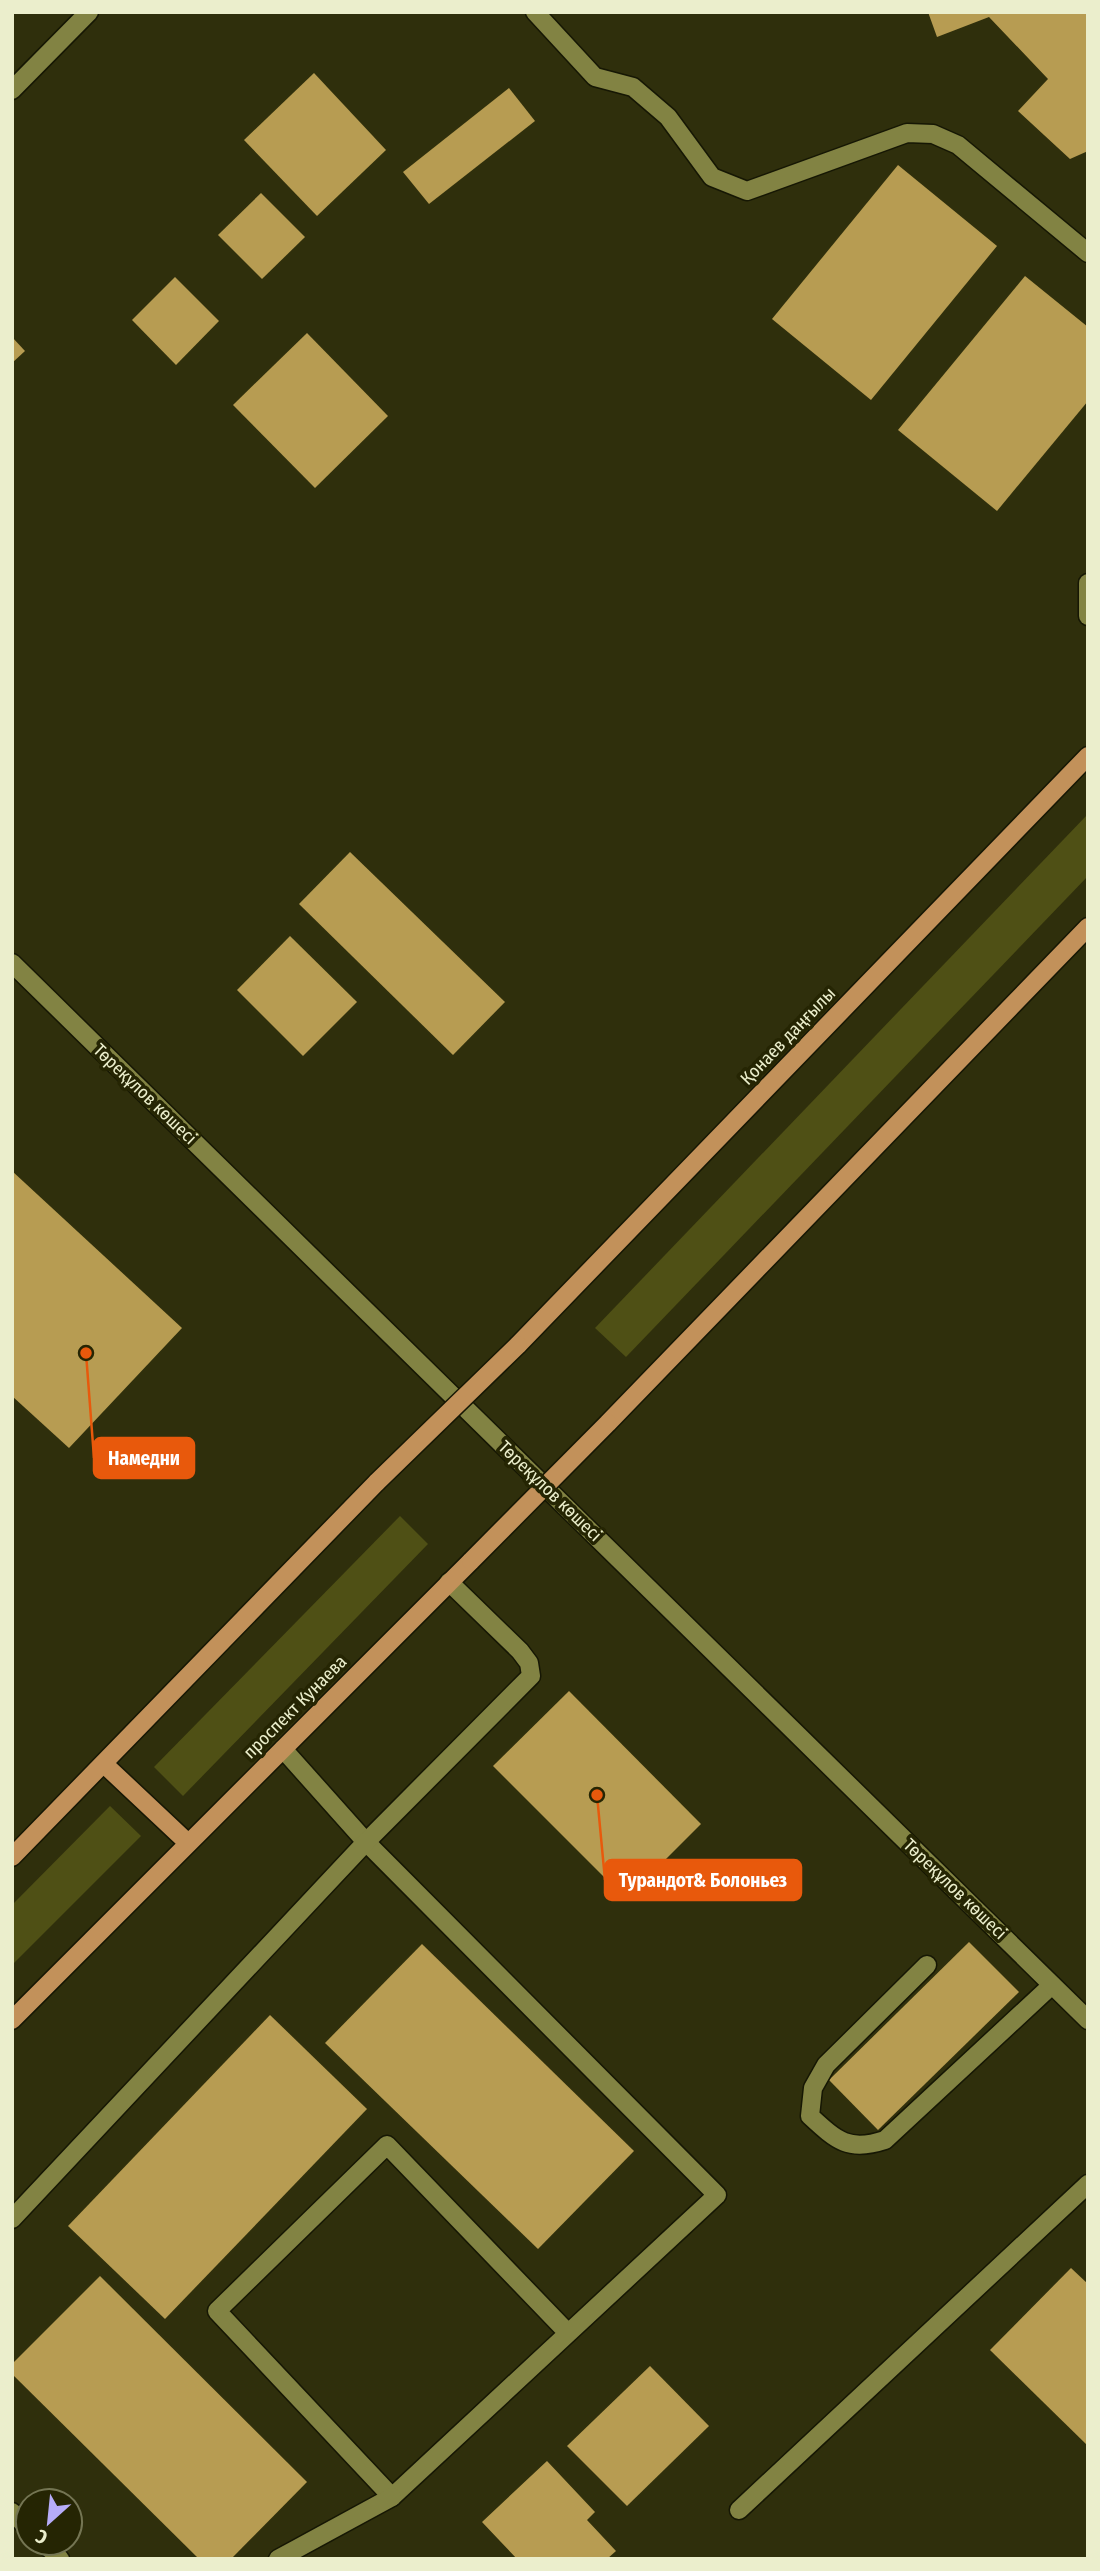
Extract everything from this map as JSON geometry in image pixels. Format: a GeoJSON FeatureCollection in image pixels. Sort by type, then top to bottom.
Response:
{"type":"FeatureCollection","features":[{"type":"Feature","properties":{"kind":"main road"},"geometry":{"type":"LineString","coordinates":[[12,90],[89,12]]}},
{"type":"Feature","properties":{"kind":"main road"},"geometry":{"type":"LineString","coordinates":[[535,12],[595,77],[633,87],[668,117],[712,177],[747,191],[906,133],[933,134],[958,145],[1088,253]]}},
{"type":"Feature","properties":{"kind":"main road"},"geometry":{"type":"LineString","coordinates":[[1088,583],[1088,616]]}},
{"type":"Feature","properties":{"kind":"main road","name":"Қонаев даңғылы"},"geometry":{"type":"LineString","coordinates":[[104,1764],[377,1482],[518,1345],[1088,756]]}},
{"type":"Feature","properties":{"kind":"main road","name":"проспект Кунаева"},"geometry":{"type":"LineString","coordinates":[[12,2020],[608,1423],[1088,928]]}},
{"type":"Feature","properties":{"kind":"main road","name":"Төреқұлов көшесі"},"geometry":{"type":"LineString","coordinates":[[12,963],[1088,2020]]}},
{"type":"Feature","properties":{"kind":"main road"},"geometry":{"type":"LineString","coordinates":[[12,2219],[366,1842],[531,1676],[529,1663],[520,1651],[449,1582]]}},
{"type":"Feature","properties":{"kind":"main road"},"geometry":{"type":"LineString","coordinates":[[278,2559],[392,2497],[718,2195],[366,1842],[283,1749]]}},
{"type":"Feature","properties":{"kind":"main road"},"geometry":{"type":"LineString","coordinates":[[12,1857],[104,1764],[188,1843]]}},
{"type":"Feature","properties":{"kind":"main road"},"geometry":{"type":"LineString","coordinates":[[928,1965],[826,2065],[813,2088],[810,2116],[832,2137],[862,2148],[885,2140],[1052,1985]]}},
{"type":"Feature","properties":{"kind":"main road"},"geometry":{"type":"LineString","coordinates":[[392,2497],[217,2311],[387,2145],[568,2333]]}},
{"type":"Feature","properties":{"kind":"main road"},"geometry":{"type":"LineString","coordinates":[[739,2510],[1088,2183]]}},
{"type":"Feature","properties":{"kind":"shaded area"},"geometry":{"type":"Polygon","coordinates":[[[1088,814],[1088,876],[626,1357],[595,1328],[1088,814]]]}},
{"type":"Feature","properties":{"kind":"shaded area"},"geometry":{"type":"Polygon","coordinates":[[[400,1516],[428,1544],[183,1796],[154,1767],[400,1516]]]}},
{"type":"Feature","properties":{"kind":"shaded area"},"geometry":{"type":"Polygon","coordinates":[[[110,1806],[141,1836],[12,1965],[12,1905],[110,1806]]]}},
{"type":"Feature","properties":{"kind":"building"},"geometry":{"type":"Polygon","coordinates":[[[928,12],[1088,12],[1088,151],[1070,159],[1018,111],[1048,79],[989,17],[937,37],[928,12]]]}},
{"type":"Feature","properties":{"kind":"building"},"geometry":{"type":"Polygon","coordinates":[[[314,73],[386,150],[317,216],[244,140],[314,73]]]}},
{"type":"Feature","properties":{"kind":"building"},"geometry":{"type":"Polygon","coordinates":[[[509,88],[535,121],[429,204],[403,172],[509,88]]]}},
{"type":"Feature","properties":{"kind":"building"},"geometry":{"type":"Polygon","coordinates":[[[898,165],[997,246],[871,400],[772,319],[898,165]]]}},
{"type":"Feature","properties":{"kind":"building"},"geometry":{"type":"Polygon","coordinates":[[[261,193],[305,237],[262,279],[218,235],[261,193]]]}},
{"type":"Feature","properties":{"kind":"building"},"geometry":{"type":"Polygon","coordinates":[[[1025,276],[1088,327],[1088,401],[997,511],[898,430],[1025,276]]]}},
{"type":"Feature","properties":{"kind":"building"},"geometry":{"type":"Polygon","coordinates":[[[175,277],[219,321],[176,365],[132,320],[175,277]]]}},
{"type":"Feature","properties":{"kind":"building"},"geometry":{"type":"Polygon","coordinates":[[[307,333],[388,416],[315,488],[233,405],[307,333]]]}},
{"type":"Feature","properties":{"kind":"building"},"geometry":{"type":"Polygon","coordinates":[[[12,337],[25,351],[12,363],[12,337]]]}},
{"type":"Feature","properties":{"kind":"building"},"geometry":{"type":"Polygon","coordinates":[[[350,852],[505,1002],[453,1055],[299,904],[350,852]]]}},
{"type":"Feature","properties":{"kind":"building"},"geometry":{"type":"Polygon","coordinates":[[[290,936],[357,1002],[303,1056],[237,990],[290,936]]]}},
{"type":"Feature","properties":{"kind":"building"},"geometry":{"type":"Polygon","coordinates":[[[12,1171],[182,1328],[69,1448],[12,1396],[12,1171]]]}},
{"type":"Feature","properties":{"kind":"building"},"geometry":{"type":"Polygon","coordinates":[[[569,1691],[701,1824],[626,1899],[493,1766],[569,1691]]]}},
{"type":"Feature","properties":{"kind":"building"},"geometry":{"type":"Polygon","coordinates":[[[969,1942],[1019,1992],[878,2130],[829,2080],[969,1942]]]}},
{"type":"Feature","properties":{"kind":"building"},"geometry":{"type":"Polygon","coordinates":[[[422,1944],[634,2151],[538,2249],[325,2043],[422,1944]]]}},
{"type":"Feature","properties":{"kind":"building"},"geometry":{"type":"Polygon","coordinates":[[[270,2015],[367,2109],[165,2319],[68,2226],[270,2015]]]}},
{"type":"Feature","properties":{"kind":"building"},"geometry":{"type":"Polygon","coordinates":[[[1071,2268],[1088,2284],[1088,2446],[990,2350],[1071,2268]]]}},
{"type":"Feature","properties":{"kind":"building"},"geometry":{"type":"Polygon","coordinates":[[[100,2276],[307,2482],[231,2559],[199,2559],[12,2374],[12,2364],[100,2276]]]}},
{"type":"Feature","properties":{"kind":"building"},"geometry":{"type":"Polygon","coordinates":[[[650,2366],[709,2426],[627,2506],[567,2446],[650,2366]]]}},
{"type":"Feature","properties":{"kind":"building"},"geometry":{"type":"Polygon","coordinates":[[[547,2461],[595,2512],[587,2520],[616,2551],[607,2559],[517,2559],[482,2522],[547,2461]]]}},
{"type":"Feature","properties":{"kind":"place","name":"Намедни"},"geometry":{"type":"Point","coordinates":[86,1353]}},
{"type":"Feature","properties":{"kind":"place","name":"Турандот& Болоньез"},"geometry":{"type":"Point","coordinates":[597,1795]}}]}
